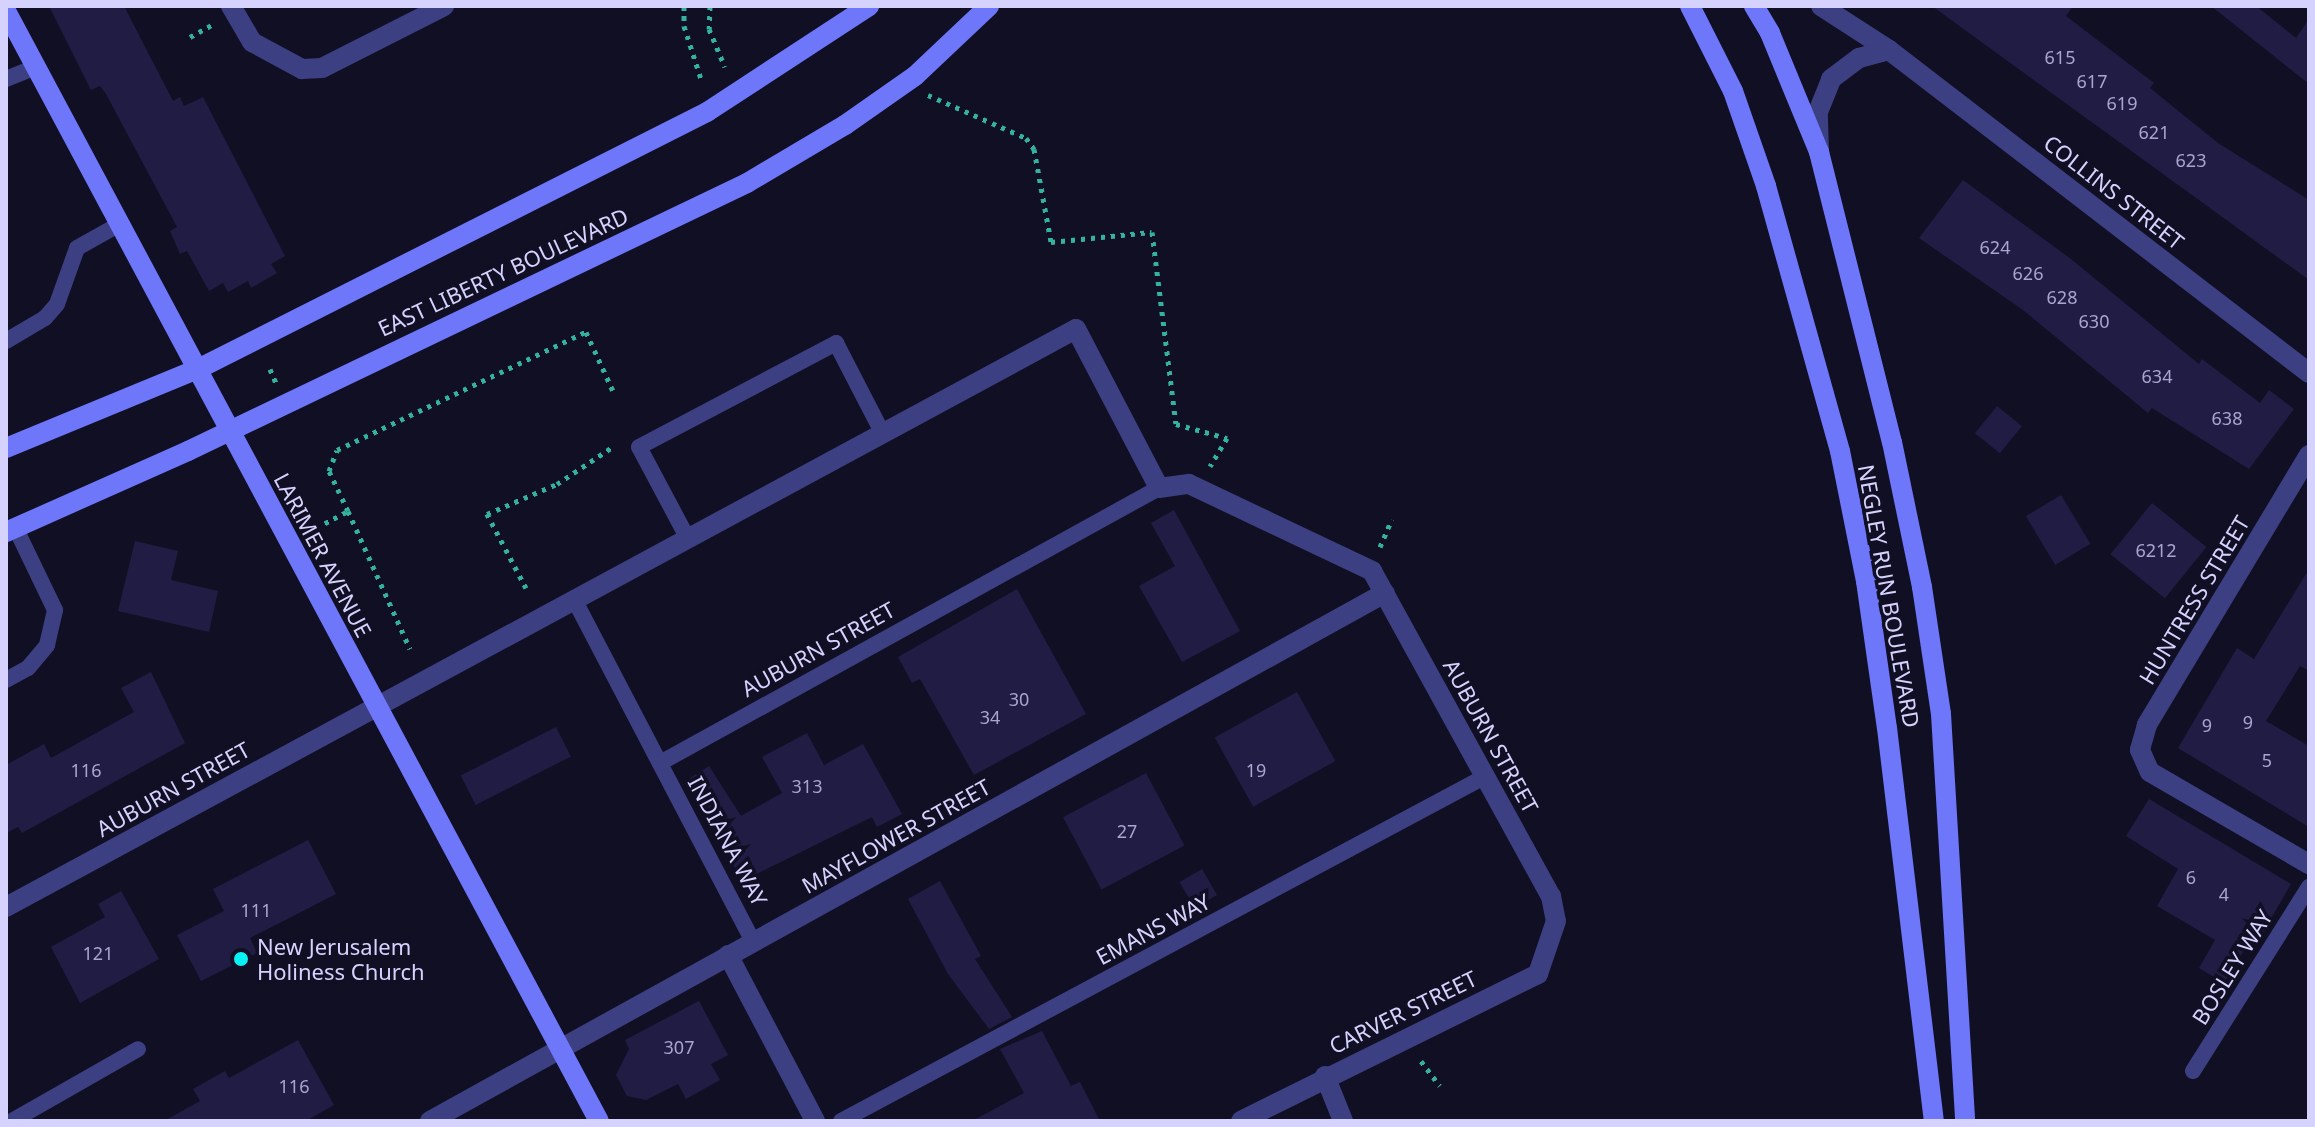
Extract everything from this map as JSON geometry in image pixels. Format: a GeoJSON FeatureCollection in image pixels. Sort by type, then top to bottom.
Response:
{"type":"FeatureCollection","features":[{"type":"Feature","properties":{"kind":"main road"},"geometry":{"type":"LineString","coordinates":[[6,448],[198,369],[707,112],[869,6]]}},
{"type":"Feature","properties":{"kind":"main road","name":"EAST LIBERTY BOULEVARD"},"geometry":{"type":"LineString","coordinates":[[11,530],[229,430],[747,183],[845,125],[915,76],[989,6]]}},
{"type":"Feature","properties":{"kind":"main road","name":"NEGLEY RUN BOULEVARD"},"geometry":{"type":"LineString","coordinates":[[1690,6],[1733,91],[1766,186],[1840,451],[1866,581],[1885,714],[1934,1121]]}},
{"type":"Feature","properties":{"kind":"main road","name":"NEGLEY RUN BOULEVARD"},"geometry":{"type":"LineString","coordinates":[[1754,6],[1819,152],[1892,442],[1922,587],[1941,714],[1965,1121]]}},
{"type":"Feature","properties":{"kind":"main road","name":"LARIMER AVENUE"},"geometry":{"type":"LineString","coordinates":[[6,11],[599,1121]]}},
{"type":"Feature","properties":{"kind":"street"},"geometry":{"type":"LineString","coordinates":[[224,14],[252,42],[275,58],[312,69],[322,68],[444,6]]}},
{"type":"Feature","properties":{"kind":"street","name":"COLLINS STREET"},"geometry":{"type":"LineString","coordinates":[[1821,6],[1889,50],[2309,373]]}},
{"type":"Feature","properties":{"kind":"street"},"geometry":{"type":"LineString","coordinates":[[1819,152],[1818,112],[1831,79],[1859,58],[1889,50]]}},
{"type":"Feature","properties":{"kind":"street","name":"AUBURN STREET"},"geometry":{"type":"LineString","coordinates":[[6,907],[1076,329],[1159,488],[1189,484],[1372,571],[1551,896],[1556,921]]}},
{"type":"Feature","properties":{"kind":"street","name":"HUNTRESS STREET"},"geometry":{"type":"LineString","coordinates":[[2309,455],[2147,725],[2140,750],[2150,772],[2309,864]]}},
{"type":"Feature","properties":{"kind":"street","name":"MAYFLOWER STREET"},"geometry":{"type":"LineString","coordinates":[[430,1121],[1385,593]]}},
{"type":"Feature","properties":{"kind":"street","name":"CARVER STREET"},"geometry":{"type":"LineString","coordinates":[[1241,1121],[1325,1076],[1538,974],[1556,921]]}},
{"type":"Feature","properties":{"kind":"street"},"geometry":{"type":"LineString","coordinates":[[728,955],[815,1121]]}},
{"type":"Feature","properties":{"kind":"street"},"geometry":{"type":"LineString","coordinates":[[1325,1076],[1343,1121]]}},
{"type":"Feature","properties":{"kind":"lane"},"geometry":{"type":"LineString","coordinates":[[6,79],[36,67]]}},
{"type":"Feature","properties":{"kind":"lane"},"geometry":{"type":"LineString","coordinates":[[6,341],[45,318],[57,304],[77,248],[120,224]]}},
{"type":"Feature","properties":{"kind":"lane"},"geometry":{"type":"LineString","coordinates":[[688,539],[639,447],[836,343],[883,434]]}},
{"type":"Feature","properties":{"kind":"lane","name":"AUBURN STREET"},"geometry":{"type":"LineString","coordinates":[[660,763],[1159,488]]}},
{"type":"Feature","properties":{"kind":"lane"},"geometry":{"type":"LineString","coordinates":[[6,680],[28,668],[47,645],[55,610],[11,530]]}},
{"type":"Feature","properties":{"kind":"lane"},"geometry":{"type":"LineString","coordinates":[[575,601],[660,763]]}},
{"type":"Feature","properties":{"kind":"lane","name":"INDIANA WAY"},"geometry":{"type":"LineString","coordinates":[[660,763],[753,941]]}},
{"type":"Feature","properties":{"kind":"lane","name":"EMANS WAY"},"geometry":{"type":"LineString","coordinates":[[841,1121],[1486,776]]}},
{"type":"Feature","properties":{"kind":"lane","name":"BOSLEY WAY"},"geometry":{"type":"LineString","coordinates":[[2193,1071],[2309,887]]}},
{"type":"Feature","properties":{"kind":"lane"},"geometry":{"type":"LineString","coordinates":[[12,1121],[138,1049]]}},
{"type":"Feature","properties":{"kind":"path"},"geometry":{"type":"LineString","coordinates":[[684,6],[684,26],[701,79]]}},
{"type":"Feature","properties":{"kind":"path"},"geometry":{"type":"LineString","coordinates":[[710,6],[709,29],[725,67]]}},
{"type":"Feature","properties":{"kind":"path"},"geometry":{"type":"LineString","coordinates":[[190,37],[224,14]]}},
{"type":"Feature","properties":{"kind":"path"},"geometry":{"type":"LineString","coordinates":[[926,94],[1026,138],[1034,149],[1051,242],[1152,232],[1176,424],[1227,438],[1210,466]]}},
{"type":"Feature","properties":{"kind":"path"},"geometry":{"type":"LineString","coordinates":[[410,649],[329,471],[337,450],[586,332],[613,391]]}},
{"type":"Feature","properties":{"kind":"path"},"geometry":{"type":"LineString","coordinates":[[526,588],[487,514],[557,484],[611,448]]}},
{"type":"Feature","properties":{"kind":"path"},"geometry":{"type":"LineString","coordinates":[[316,528],[348,511]]}},
{"type":"Feature","properties":{"kind":"path"},"geometry":{"type":"LineString","coordinates":[[1380,547],[1392,519]]}},
{"type":"Feature","properties":{"kind":"path"},"geometry":{"type":"LineString","coordinates":[[1421,1061],[1440,1086]]}},
{"type":"Feature","properties":{"kind":"building"},"geometry":{"type":"Polygon","coordinates":[[[49,6],[124,6],[173,101],[180,97],[184,106],[203,97],[285,256],[271,264],[277,273],[251,288],[248,281],[228,292],[223,283],[209,291],[187,251],[180,254],[170,231],[177,227],[106,94],[100,86],[91,90],[49,6]]]}},
{"type":"Feature","properties":{"kind":"building"},"geometry":{"type":"Polygon","coordinates":[[[1932,6],[2073,6],[2066,16],[2154,83],[2150,88],[2218,143],[2309,200],[2309,280],[1932,6]]]}},
{"type":"Feature","properties":{"kind":"building"},"geometry":{"type":"Polygon","coordinates":[[[2211,6],[2256,6],[2296,38],[2309,19],[2309,84],[2211,6]]]}},
{"type":"Feature","properties":{"kind":"building"},"geometry":{"type":"Polygon","coordinates":[[[1963,180],[2071,259],[2199,364],[2202,359],[2260,403],[2269,390],[2294,409],[2249,469],[2152,408],[2148,413],[2023,310],[1919,238],[1963,180]]]}},
{"type":"Feature","properties":{"kind":"building"},"geometry":{"type":"Polygon","coordinates":[[[1997,406],[2022,426],[2000,453],[1975,433],[1997,406]]]}},
{"type":"Feature","properties":{"kind":"building"},"geometry":{"type":"Polygon","coordinates":[[[2061,495],[2090,544],[2055,565],[2026,516],[2061,495]]]}},
{"type":"Feature","properties":{"kind":"building"},"geometry":{"type":"Polygon","coordinates":[[[2152,503],[2206,547],[2165,598],[2110,554],[2152,503]]]}},
{"type":"Feature","properties":{"kind":"building"},"geometry":{"type":"Polygon","coordinates":[[[1174,510],[1240,631],[1182,662],[1139,586],[1175,566],[1151,523],[1174,510]]]}},
{"type":"Feature","properties":{"kind":"building"},"geometry":{"type":"Polygon","coordinates":[[[135,541],[178,551],[171,580],[218,591],[209,632],[118,611],[135,541]]]}},
{"type":"Feature","properties":{"kind":"building"},"geometry":{"type":"Polygon","coordinates":[[[2309,569],[2309,671],[2300,666],[2266,721],[2309,746],[2309,827],[2178,748],[2237,648],[2254,659],[2309,569]]]}},
{"type":"Feature","properties":{"kind":"building"},"geometry":{"type":"Polygon","coordinates":[[[1017,589],[1086,714],[974,775],[920,679],[912,683],[898,657],[1017,589]]]}},
{"type":"Feature","properties":{"kind":"building"},"geometry":{"type":"Polygon","coordinates":[[[151,672],[185,743],[22,833],[18,827],[6,833],[6,765],[44,744],[51,758],[134,712],[121,688],[151,672]]]}},
{"type":"Feature","properties":{"kind":"building"},"geometry":{"type":"Polygon","coordinates":[[[1297,692],[1335,761],[1253,807],[1215,738],[1297,692]]]}},
{"type":"Feature","properties":{"kind":"building"},"geometry":{"type":"Polygon","coordinates":[[[556,727],[571,756],[476,805],[461,776],[556,727]]]}},
{"type":"Feature","properties":{"kind":"building"},"geometry":{"type":"Polygon","coordinates":[[[807,733],[824,765],[863,744],[902,814],[877,827],[872,817],[742,881],[687,780],[709,766],[741,816],[782,793],[762,757],[807,733]]]}},
{"type":"Feature","properties":{"kind":"building"},"geometry":{"type":"Polygon","coordinates":[[[1146,773],[1184,845],[1101,890],[1063,817],[1146,773]]]}},
{"type":"Feature","properties":{"kind":"building"},"geometry":{"type":"Polygon","coordinates":[[[2149,799],[2291,884],[2254,948],[2248,944],[2224,983],[2199,968],[2215,940],[2157,906],[2178,869],[2126,836],[2149,799]]]}},
{"type":"Feature","properties":{"kind":"building"},"geometry":{"type":"Polygon","coordinates":[[[308,840],[336,894],[250,938],[257,953],[201,981],[177,935],[224,911],[213,889],[308,840]]]}},
{"type":"Feature","properties":{"kind":"building"},"geometry":{"type":"Polygon","coordinates":[[[1202,869],[1217,895],[1194,908],[1179,882],[1202,869]]]}},
{"type":"Feature","properties":{"kind":"building"},"geometry":{"type":"Polygon","coordinates":[[[940,881],[981,956],[975,959],[1012,1017],[989,1029],[948,974],[908,899],[940,881]]]}},
{"type":"Feature","properties":{"kind":"building"},"geometry":{"type":"Polygon","coordinates":[[[121,891],[159,959],[80,1003],[51,947],[105,917],[98,904],[121,891]]]}},
{"type":"Feature","properties":{"kind":"building"},"geometry":{"type":"Polygon","coordinates":[[[699,1001],[728,1055],[711,1064],[720,1080],[686,1099],[678,1084],[646,1100],[627,1096],[616,1075],[629,1049],[625,1040],[699,1001]]]}},
{"type":"Feature","properties":{"kind":"building"},"geometry":{"type":"Polygon","coordinates":[[[1042,1031],[1071,1086],[1080,1082],[1100,1121],[972,1121],[1024,1093],[1000,1049],[1042,1031]]]}},
{"type":"Feature","properties":{"kind":"building"},"geometry":{"type":"Polygon","coordinates":[[[298,1040],[334,1105],[306,1121],[164,1121],[200,1101],[193,1089],[225,1071],[229,1078],[298,1040]]]}},
{"type":"Feature","properties":{"kind":"place","name":"New Jerusalem Holiness Church"},"geometry":{"type":"Point","coordinates":[241,959]}}]}
